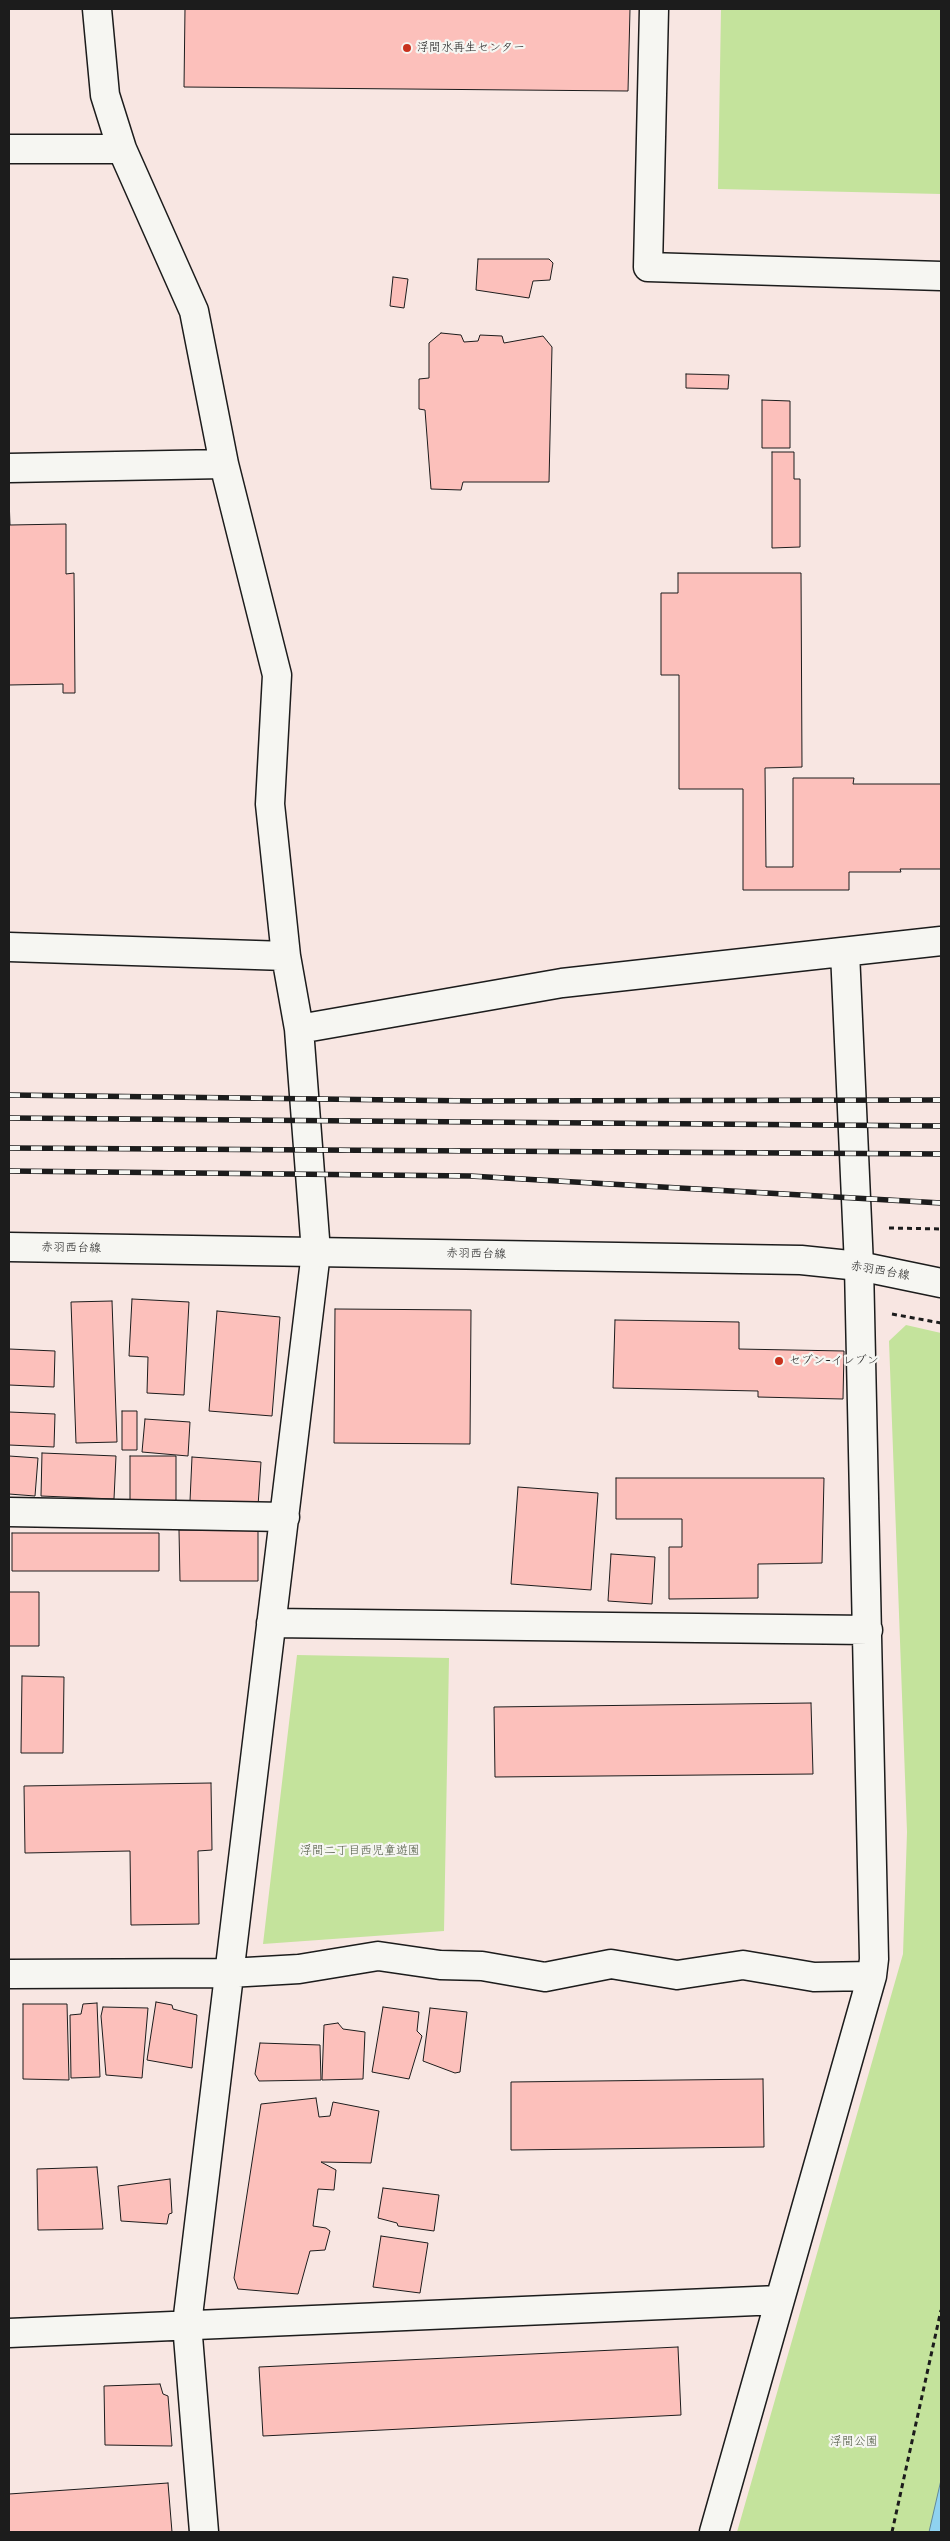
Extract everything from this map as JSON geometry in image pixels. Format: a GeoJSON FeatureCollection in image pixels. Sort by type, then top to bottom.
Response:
{"type":"FeatureCollection","features":[{"type":"Feature","properties":{"kind":"street"},"geometry":{"type":"LineString","coordinates":[[97,9],[105,96],[122,149],[194,311],[224,464],[277,675],[270,804],[286,956],[298,1029],[316,1252],[187,2324],[204,2532]]}},
{"type":"Feature","properties":{"kind":"street"},"geometry":{"type":"LineString","coordinates":[[654,9],[648,266],[941,276]]}},
{"type":"Feature","properties":{"kind":"street"},"geometry":{"type":"LineString","coordinates":[[9,149],[122,149]]}},
{"type":"Feature","properties":{"kind":"street"},"geometry":{"type":"LineString","coordinates":[[9,468],[224,464]]}},
{"type":"Feature","properties":{"kind":"street"},"geometry":{"type":"LineString","coordinates":[[298,1029],[562,983],[941,942]]}},
{"type":"Feature","properties":{"kind":"street"},"geometry":{"type":"LineString","coordinates":[[9,947],[286,956]]}},
{"type":"Feature","properties":{"kind":"street"},"geometry":{"type":"LineString","coordinates":[[714,2532],[872,1976],[874,1959],[859,1266],[845,952]]}},
{"type":"Feature","properties":{"kind":"street","name":"赤羽西台線"},"geometry":{"type":"LineString","coordinates":[[9,1247],[801,1260],[859,1266],[941,1283]]}},
{"type":"Feature","properties":{"kind":"street"},"geometry":{"type":"LineString","coordinates":[[9,1512],[285,1517]]}},
{"type":"Feature","properties":{"kind":"street"},"geometry":{"type":"LineString","coordinates":[[271,1623],[868,1630]]}},
{"type":"Feature","properties":{"kind":"street"},"geometry":{"type":"LineString","coordinates":[[9,1974],[229,1974],[306,1968],[378,1956],[440,1966],[482,1966],[545,1977],[612,1964],[678,1975],[743,1965],[814,1977],[872,1976]]}},
{"type":"Feature","properties":{"kind":"street"},"geometry":{"type":"LineString","coordinates":[[9,2333],[779,2300]]}},
{"type":"Feature","properties":{"kind":"path"},"geometry":{"type":"LineString","coordinates":[[882,1228],[941,1229]]}},
{"type":"Feature","properties":{"kind":"path"},"geometry":{"type":"LineString","coordinates":[[860,1308],[941,1323]]}},
{"type":"Feature","properties":{"kind":"path"},"geometry":{"type":"LineString","coordinates":[[892,2532],[941,2310]]}},
{"type":"Feature","properties":{"kind":"green space"},"geometry":{"type":"Polygon","coordinates":[[[721,9],[941,9],[941,194],[718,189],[721,9]]]}},
{"type":"Feature","properties":{"kind":"green space","name":"浮間公園"},"geometry":{"type":"Polygon","coordinates":[[[906,1325],[941,1333],[941,2532],[737,2532],[903,1954],[907,1832],[889,1341],[906,1325]]]}},
{"type":"Feature","properties":{"kind":"green space","name":"浮間二丁目西児童遊園"},"geometry":{"type":"Polygon","coordinates":[[[297,1655],[449,1658],[444,1931],[263,1944],[297,1655]]]}},
{"type":"Feature","properties":{"kind":"water"},"geometry":{"type":"Polygon","coordinates":[[[941,2480],[941,2532],[929,2532],[941,2480]]]}},
{"type":"Feature","properties":{"kind":"building","name":"浮間水再生センター"},"geometry":{"type":"Polygon","coordinates":[[[185,9],[630,9],[628,91],[184,87],[185,9]]]}},
{"type":"Feature","properties":{"kind":"building"},"geometry":{"type":"Polygon","coordinates":[[[478,259],[549,259],[553,263],[550,280],[533,281],[529,298],[476,290],[478,259]]]}},
{"type":"Feature","properties":{"kind":"building"},"geometry":{"type":"Polygon","coordinates":[[[393,277],[408,279],[404,308],[390,306],[393,277]]]}},
{"type":"Feature","properties":{"kind":"building"},"geometry":{"type":"Polygon","coordinates":[[[441,333],[461,335],[464,342],[478,341],[480,335],[502,336],[504,343],[543,336],[552,347],[549,482],[463,482],[461,490],[431,489],[425,410],[419,409],[419,379],[429,378],[429,343],[441,333]]]}},
{"type":"Feature","properties":{"kind":"building"},"geometry":{"type":"Polygon","coordinates":[[[686,374],[729,375],[728,389],[686,388],[686,374]]]}},
{"type":"Feature","properties":{"kind":"building"},"geometry":{"type":"Polygon","coordinates":[[[762,400],[790,401],[790,448],[762,448],[762,400]]]}},
{"type":"Feature","properties":{"kind":"building"},"geometry":{"type":"Polygon","coordinates":[[[772,452],[794,452],[794,479],[800,479],[800,547],[772,548],[772,452]]]}},
{"type":"Feature","properties":{"kind":"building"},"geometry":{"type":"Polygon","coordinates":[[[9,498],[10,525],[66,524],[66,574],[74,573],[75,693],[63,693],[63,684],[9,685],[9,498]]]}},
{"type":"Feature","properties":{"kind":"building"},"geometry":{"type":"Polygon","coordinates":[[[678,573],[801,573],[802,767],[765,768],[766,867],[793,867],[793,778],[854,778],[853,784],[941,784],[941,869],[900,869],[901,872],[849,872],[849,890],[743,890],[743,789],[679,789],[679,675],[661,675],[661,593],[678,593],[678,573]]]}},
{"type":"Feature","properties":{"kind":"building"},"geometry":{"type":"Polygon","coordinates":[[[132,1299],[189,1302],[184,1395],[147,1393],[148,1357],[129,1356],[132,1299]]]}},
{"type":"Feature","properties":{"kind":"building"},"geometry":{"type":"Polygon","coordinates":[[[112,1301],[117,1442],[76,1443],[71,1302],[112,1301]]]}},
{"type":"Feature","properties":{"kind":"building"},"geometry":{"type":"Polygon","coordinates":[[[335,1309],[471,1310],[470,1444],[334,1443],[335,1309]]]}},
{"type":"Feature","properties":{"kind":"building"},"geometry":{"type":"Polygon","coordinates":[[[217,1311],[280,1317],[272,1416],[209,1411],[217,1311]]]}},
{"type":"Feature","properties":{"kind":"building"},"geometry":{"type":"Polygon","coordinates":[[[615,1320],[739,1322],[739,1349],[844,1351],[843,1399],[758,1397],[758,1391],[613,1388],[615,1320]]]}},
{"type":"Feature","properties":{"kind":"building"},"geometry":{"type":"Polygon","coordinates":[[[9,1349],[55,1351],[54,1387],[9,1385],[9,1349]]]}},
{"type":"Feature","properties":{"kind":"building"},"geometry":{"type":"Polygon","coordinates":[[[122,1411],[137,1411],[137,1450],[122,1450],[122,1411]]]}},
{"type":"Feature","properties":{"kind":"building"},"geometry":{"type":"Polygon","coordinates":[[[9,1412],[55,1414],[54,1447],[9,1445],[9,1412]]]}},
{"type":"Feature","properties":{"kind":"building"},"geometry":{"type":"Polygon","coordinates":[[[145,1419],[190,1422],[188,1456],[142,1452],[145,1419]]]}},
{"type":"Feature","properties":{"kind":"building"},"geometry":{"type":"Polygon","coordinates":[[[42,1453],[116,1456],[114,1499],[41,1496],[42,1453]]]}},
{"type":"Feature","properties":{"kind":"building"},"geometry":{"type":"Polygon","coordinates":[[[9,1456],[38,1458],[35,1496],[9,1494],[9,1456]]]}},
{"type":"Feature","properties":{"kind":"building"},"geometry":{"type":"Polygon","coordinates":[[[130,1456],[176,1456],[176,1502],[130,1502],[130,1456]]]}},
{"type":"Feature","properties":{"kind":"building"},"geometry":{"type":"Polygon","coordinates":[[[192,1457],[261,1462],[258,1506],[190,1501],[192,1457]]]}},
{"type":"Feature","properties":{"kind":"building"},"geometry":{"type":"Polygon","coordinates":[[[616,1478],[824,1478],[822,1563],[758,1564],[758,1598],[669,1599],[669,1547],[682,1547],[682,1519],[616,1519],[616,1478]]]}},
{"type":"Feature","properties":{"kind":"building"},"geometry":{"type":"Polygon","coordinates":[[[518,1487],[598,1493],[591,1590],[511,1584],[518,1487]]]}},
{"type":"Feature","properties":{"kind":"building"},"geometry":{"type":"Polygon","coordinates":[[[179,1530],[258,1530],[258,1581],[180,1581],[179,1530]]]}},
{"type":"Feature","properties":{"kind":"building"},"geometry":{"type":"Polygon","coordinates":[[[12,1533],[159,1533],[159,1571],[12,1571],[12,1533]]]}},
{"type":"Feature","properties":{"kind":"building"},"geometry":{"type":"Polygon","coordinates":[[[611,1554],[655,1557],[652,1604],[608,1601],[611,1554]]]}},
{"type":"Feature","properties":{"kind":"building"},"geometry":{"type":"Polygon","coordinates":[[[9,1592],[39,1592],[39,1646],[9,1646],[9,1592]]]}},
{"type":"Feature","properties":{"kind":"building"},"geometry":{"type":"Polygon","coordinates":[[[22,1676],[64,1677],[63,1753],[21,1753],[22,1676]]]}},
{"type":"Feature","properties":{"kind":"building"},"geometry":{"type":"Polygon","coordinates":[[[811,1703],[813,1774],[495,1777],[494,1707],[811,1703]]]}},
{"type":"Feature","properties":{"kind":"building"},"geometry":{"type":"Polygon","coordinates":[[[211,1783],[212,1850],[198,1851],[199,1924],[131,1925],[130,1851],[25,1853],[24,1786],[211,1783]]]}},
{"type":"Feature","properties":{"kind":"building"},"geometry":{"type":"Polygon","coordinates":[[[156,2002],[172,2005],[173,2009],[197,2015],[192,2068],[147,2060],[156,2002]]]}},
{"type":"Feature","properties":{"kind":"building"},"geometry":{"type":"Polygon","coordinates":[[[97,2003],[100,2077],[71,2078],[70,2015],[81,2014],[83,2004],[97,2003]]]}},
{"type":"Feature","properties":{"kind":"building"},"geometry":{"type":"Polygon","coordinates":[[[23,2004],[67,2004],[69,2080],[23,2079],[23,2004]]]}},
{"type":"Feature","properties":{"kind":"building"},"geometry":{"type":"Polygon","coordinates":[[[103,2007],[148,2008],[142,2078],[106,2075],[101,2016],[103,2007]]]}},
{"type":"Feature","properties":{"kind":"building"},"geometry":{"type":"Polygon","coordinates":[[[383,2007],[419,2012],[417,2031],[422,2036],[409,2079],[372,2072],[383,2007]]]}},
{"type":"Feature","properties":{"kind":"building"},"geometry":{"type":"Polygon","coordinates":[[[430,2008],[467,2012],[460,2072],[455,2073],[423,2061],[430,2008]]]}},
{"type":"Feature","properties":{"kind":"building"},"geometry":{"type":"Polygon","coordinates":[[[338,2023],[343,2029],[365,2032],[363,2079],[322,2080],[324,2025],[338,2023]]]}},
{"type":"Feature","properties":{"kind":"building"},"geometry":{"type":"Polygon","coordinates":[[[260,2043],[320,2045],[321,2080],[259,2081],[255,2074],[260,2043]]]}},
{"type":"Feature","properties":{"kind":"building"},"geometry":{"type":"Polygon","coordinates":[[[763,2079],[764,2147],[511,2150],[511,2082],[763,2079]]]}},
{"type":"Feature","properties":{"kind":"building"},"geometry":{"type":"Polygon","coordinates":[[[316,2098],[319,2117],[330,2116],[333,2102],[379,2111],[371,2163],[321,2162],[336,2170],[334,2190],[318,2189],[313,2226],[326,2228],[330,2231],[325,2250],[310,2251],[298,2294],[238,2289],[234,2278],[261,2104],[316,2098]]]}},
{"type":"Feature","properties":{"kind":"building"},"geometry":{"type":"Polygon","coordinates":[[[97,2167],[103,2229],[38,2230],[37,2169],[97,2167]]]}},
{"type":"Feature","properties":{"kind":"building"},"geometry":{"type":"Polygon","coordinates":[[[170,2179],[172,2213],[169,2214],[167,2224],[121,2221],[118,2186],[170,2179]]]}},
{"type":"Feature","properties":{"kind":"building"},"geometry":{"type":"Polygon","coordinates":[[[383,2188],[439,2195],[434,2231],[398,2226],[397,2223],[378,2218],[383,2188]]]}},
{"type":"Feature","properties":{"kind":"building"},"geometry":{"type":"Polygon","coordinates":[[[381,2236],[428,2243],[420,2293],[373,2287],[381,2236]]]}},
{"type":"Feature","properties":{"kind":"building"},"geometry":{"type":"Polygon","coordinates":[[[678,2347],[681,2415],[263,2436],[259,2367],[678,2347]]]}},
{"type":"Feature","properties":{"kind":"building"},"geometry":{"type":"Polygon","coordinates":[[[160,2384],[163,2394],[168,2396],[172,2446],[105,2445],[104,2386],[160,2384]]]}},
{"type":"Feature","properties":{"kind":"building"},"geometry":{"type":"Polygon","coordinates":[[[168,2483],[172,2532],[9,2532],[9,2494],[168,2483]]]}},
{"type":"Feature","properties":{"kind":"railway"},"geometry":{"type":"LineString","coordinates":[[9,1095],[474,1101],[941,1100]]}},
{"type":"Feature","properties":{"kind":"railway"},"geometry":{"type":"LineString","coordinates":[[9,1118],[941,1126]]}},
{"type":"Feature","properties":{"kind":"railway"},"geometry":{"type":"LineString","coordinates":[[9,1148],[941,1154]]}},
{"type":"Feature","properties":{"kind":"railway"},"geometry":{"type":"LineString","coordinates":[[9,1171],[470,1176],[941,1203]]}},
{"type":"Feature","properties":{"kind":"place","name":"浮間水再生センター"},"geometry":{"type":"Point","coordinates":[407,48]}},
{"type":"Feature","properties":{"kind":"place","name":"セブン-イレブン"},"geometry":{"type":"Point","coordinates":[779,1361]}}]}
